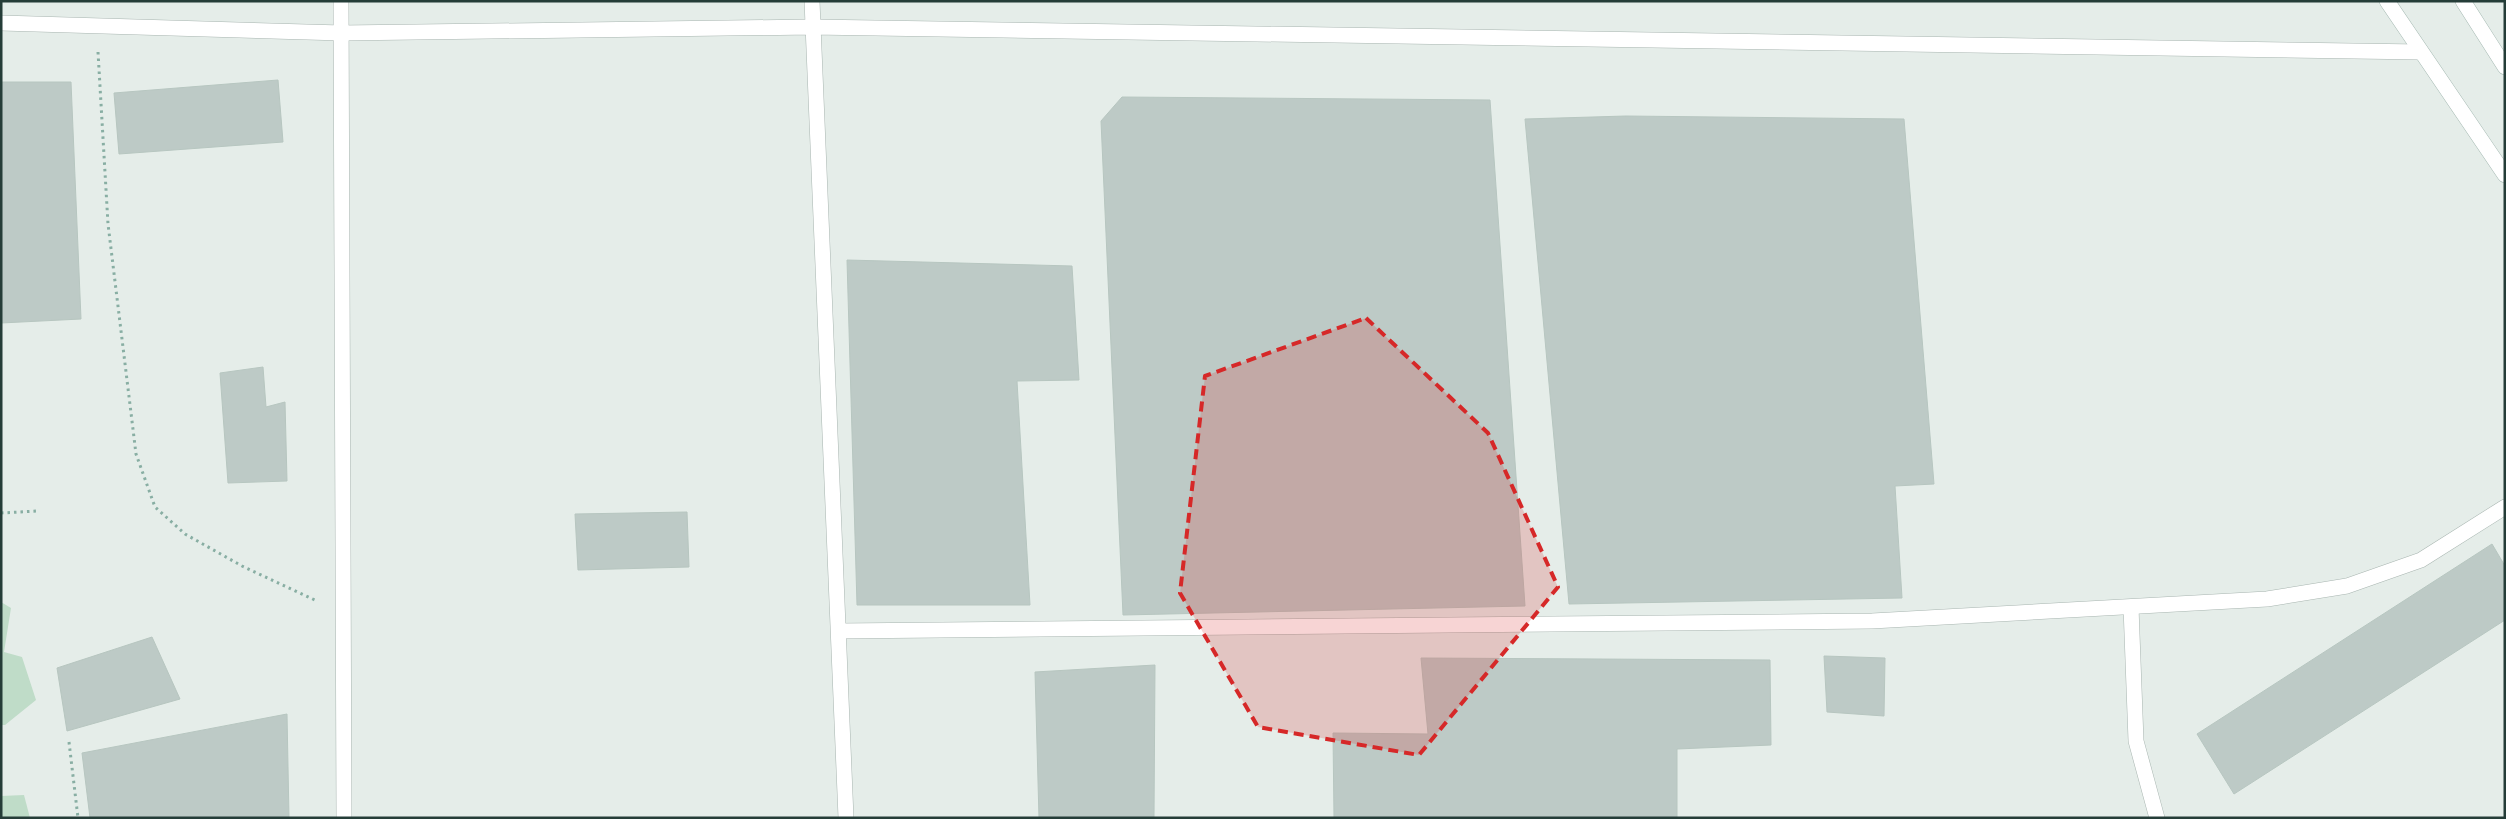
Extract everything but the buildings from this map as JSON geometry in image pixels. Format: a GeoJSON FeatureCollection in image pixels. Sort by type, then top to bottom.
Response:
{"type":"FeatureCollection","features":[{"type":"Feature","properties":{"kind":"street"},"geometry":{"type":"LineString","coordinates":[[341,1],[344,818]]}},
{"type":"Feature","properties":{"kind":"street"},"geometry":{"type":"LineString","coordinates":[[812,1],[846,818]]}},
{"type":"Feature","properties":{"kind":"street"},"geometry":{"type":"LineString","coordinates":[[2387,1],[2505,176]]}},
{"type":"Feature","properties":{"kind":"street"},"geometry":{"type":"LineString","coordinates":[[2463,1],[2505,67]]}},
{"type":"Feature","properties":{"kind":"street"},"geometry":{"type":"LineString","coordinates":[[1,23],[342,33],[812,27],[2421,52]]}},
{"type":"Feature","properties":{"kind":"street"},"geometry":{"type":"LineString","coordinates":[[839,632],[1872,621],[2267,599],[2347,586],[2421,560],[2505,506]]}},
{"type":"Feature","properties":{"kind":"street"},"geometry":{"type":"LineString","coordinates":[[2131,606],[2136,741],[2157,818]]}},
{"type":"Feature","properties":{"kind":"path"},"geometry":{"type":"LineString","coordinates":[[97,26],[108,224],[136,454],[155,507],[185,534],[242,566],[342,612]]}},
{"type":"Feature","properties":{"kind":"path"},"geometry":{"type":"LineString","coordinates":[[1,513],[37,511]]}},
{"type":"Feature","properties":{"kind":"path"},"geometry":{"type":"LineString","coordinates":[[69,742],[78,818]]}},
{"type":"Feature","properties":{"kind":"highlighted area"},"geometry":{"type":"Polygon","coordinates":[[[1366,318],[1488,433],[1558,587],[1419,755],[1258,727],[1180,593],[1205,376],[1366,318]]]}},
{"type":"Feature","properties":{"kind":"green space"},"geometry":{"type":"Polygon","coordinates":[[[1,602],[11,608],[4,652],[22,657],[36,700],[5,725],[1,725],[1,602]]]}},
{"type":"Feature","properties":{"kind":"green space"},"geometry":{"type":"Polygon","coordinates":[[[24,795],[30,818],[1,818],[1,796],[24,795]]]}}]}
